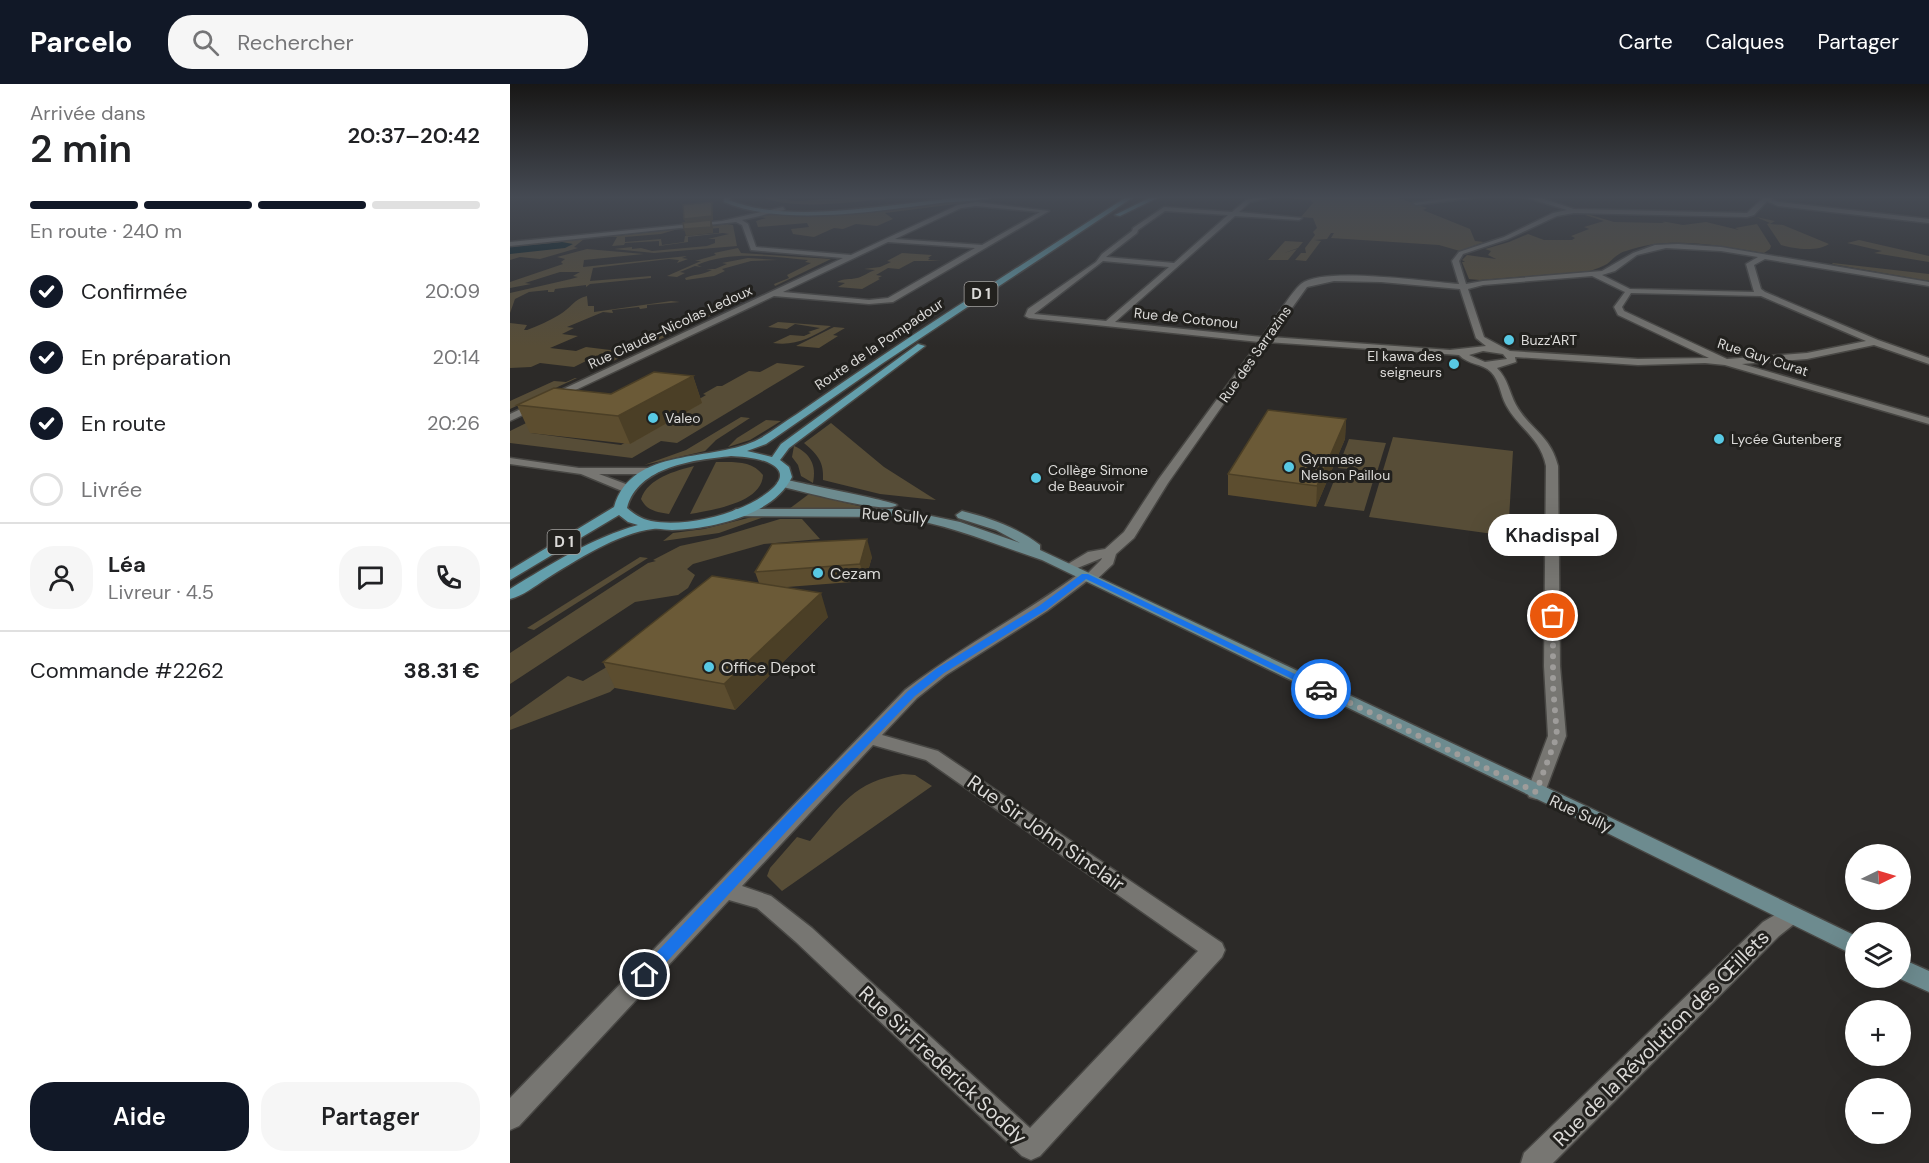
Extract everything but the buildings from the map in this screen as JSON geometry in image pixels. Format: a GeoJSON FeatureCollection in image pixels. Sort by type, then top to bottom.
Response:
{"type":"FeatureCollection","features":[{"type":"Feature","properties":{"kind":"main road","name":"Route de la Pompadour"},"geometry":{"type":"LineString","coordinates":[[731,453],[762,442],[1055,246]]}},
{"type":"Feature","properties":{"kind":"main road","name":"Route de la Pompadour"},"geometry":{"type":"LineString","coordinates":[[944,331],[1069,246]]}},
{"type":"Feature","properties":{"kind":"main road","name":"Route de la Pompadour"},"geometry":{"type":"LineString","coordinates":[[775,460],[785,447],[925,344]]}},
{"type":"Feature","properties":{"kind":"main road"},"geometry":{"type":"LineString","coordinates":[[731,453],[775,460],[784,468],[786,476],[783,483],[768,498],[736,513],[700,523],[655,525],[635,521],[620,509],[621,497],[627,489],[654,471],[696,458],[731,453]]}},
{"type":"Feature","properties":{"kind":"main road","name":"D 1"},"geometry":{"type":"LineString","coordinates":[[510,576],[620,509]]}},
{"type":"Feature","properties":{"kind":"main road","name":"D 1"},"geometry":{"type":"LineString","coordinates":[[510,595],[593,546],[631,530],[655,525]]}},
{"type":"Feature","properties":{"kind":"street"},"geometry":{"type":"LineString","coordinates":[[752,246],[753,249],[852,257]]}},
{"type":"Feature","properties":{"kind":"street","name":"Rue Claude-Nicolas Ledoux"},"geometry":{"type":"LineString","coordinates":[[510,417],[874,246]]}},
{"type":"Feature","properties":{"kind":"street"},"geometry":{"type":"LineString","coordinates":[[975,246],[984,247]]}},
{"type":"Feature","properties":{"kind":"street"},"geometry":{"type":"LineString","coordinates":[[1116,246],[1102,259],[1176,265]]}},
{"type":"Feature","properties":{"kind":"street"},"geometry":{"type":"LineString","coordinates":[[1108,324],[1197,246]]}},
{"type":"Feature","properties":{"kind":"street"},"geometry":{"type":"LineString","coordinates":[[1481,246],[1461,253],[1455,261],[1480,338],[1499,350],[1511,405],[1550,451],[1552,466],[1552,666],[1557,736],[1536,792]]}},
{"type":"Feature","properties":{"kind":"street"},"geometry":{"type":"LineString","coordinates":[[1465,287],[1483,283],[1594,274],[1617,268],[1633,254],[1656,248],[1682,246]]}},
{"type":"Feature","properties":{"kind":"street"},"geometry":{"type":"LineString","coordinates":[[1692,246],[1721,249],[1929,284]]}},
{"type":"Feature","properties":{"kind":"street"},"geometry":{"type":"LineString","coordinates":[[772,294],[869,302],[890,300],[984,247]]}},
{"type":"Feature","properties":{"kind":"street"},"geometry":{"type":"LineString","coordinates":[[1765,256],[1749,264],[1757,290],[1762,294],[1875,342],[1929,361]]}},
{"type":"Feature","properties":{"kind":"street","name":"Rue de Cotonou"},"geometry":{"type":"LineString","coordinates":[[1102,259],[1031,311],[1029,316],[1265,339],[1450,353],[1502,363]]}},
{"type":"Feature","properties":{"kind":"street"},"geometry":{"type":"LineString","coordinates":[[1594,274],[1629,291],[1762,294]]}},
{"type":"Feature","properties":{"kind":"street","name":"Rue des Sarrazins"},"geometry":{"type":"LineString","coordinates":[[1082,574],[1093,555],[1109,553],[1129,535],[1162,483],[1304,285],[1310,281],[1339,278],[1465,287]]}},
{"type":"Feature","properties":{"kind":"street","name":"Rue Guy Curat"},"geometry":{"type":"LineString","coordinates":[[1629,291],[1618,307],[1621,313],[1726,362],[1929,421]]}},
{"type":"Feature","properties":{"kind":"street"},"geometry":{"type":"LineString","coordinates":[[1465,355],[1475,348],[1480,338]]}},
{"type":"Feature","properties":{"kind":"street"},"geometry":{"type":"LineString","coordinates":[[1502,363],[1548,358],[1638,362],[1705,360],[1726,362],[1807,356],[1875,342]]}},
{"type":"Feature","properties":{"kind":"street"},"geometry":{"type":"LineString","coordinates":[[1475,348],[1499,350]]}},
{"type":"Feature","properties":{"kind":"street"},"geometry":{"type":"LineString","coordinates":[[510,461],[579,471],[654,471]]}},
{"type":"Feature","properties":{"kind":"street"},"geometry":{"type":"LineString","coordinates":[[579,471],[627,489]]}},
{"type":"Feature","properties":{"kind":"street","name":"Rue Sully"},"geometry":{"type":"LineString","coordinates":[[783,483],[862,501],[950,512],[973,518],[1026,540],[1047,557]]}},
{"type":"Feature","properties":{"kind":"street","name":"Rue Sully"},"geometry":{"type":"LineString","coordinates":[[736,513],[923,515],[974,529],[1047,557],[1845,942]]}},
{"type":"Feature","properties":{"kind":"street","name":"Rue des Sarrazins"},"geometry":{"type":"LineString","coordinates":[[1082,574],[1102,568],[1108,561],[1109,553]]}},
{"type":"Feature","properties":{"kind":"street"},"geometry":{"type":"LineString","coordinates":[[510,1117],[911,694],[940,671],[1042,608],[1082,574]]}},
{"type":"Feature","properties":{"kind":"street","name":"Rue Sir John Sinclair"},"geometry":{"type":"LineString","coordinates":[[869,738],[933,754],[1214,950]]}},
{"type":"Feature","properties":{"kind":"street","name":"Rue Sir Frederick Soddy"},"geometry":{"type":"LineString","coordinates":[[726,890],[764,902],[804,934],[1030,1147],[1214,950]]}},
{"type":"Feature","properties":{"kind":"street","name":"Rue de la Révolution des Œillets"},"geometry":{"type":"LineString","coordinates":[[1534,1163],[1763,938],[1790,915]]}},
{"type":"Feature","properties":{"kind":"street"},"geometry":{"type":"LineString","coordinates":[[1911,973],[1929,982]]}},
{"type":"Feature","properties":{"kind":"shaded area"},"geometry":{"type":"Polygon","coordinates":[[[510,246],[578,248],[540,259],[520,257],[510,260],[510,246]]]}},
{"type":"Feature","properties":{"kind":"shaded area"},"geometry":{"type":"Polygon","coordinates":[[[733,246],[654,253],[614,249],[632,247],[632,249],[641,248],[652,251],[733,246]]]}},
{"type":"Feature","properties":{"kind":"shaded area"},"geometry":{"type":"Polygon","coordinates":[[[1280,246],[1299,246],[1284,253],[1297,249],[1288,260],[1268,260],[1280,246]]]}},
{"type":"Feature","properties":{"kind":"shaded area"},"geometry":{"type":"Polygon","coordinates":[[[1317,246],[1306,261],[1295,260],[1301,253],[1306,253],[1305,248],[1317,246]]]}},
{"type":"Feature","properties":{"kind":"shaded area"},"geometry":{"type":"Polygon","coordinates":[[[1444,246],[1472,246],[1460,251],[1444,246]]]}},
{"type":"Feature","properties":{"kind":"shaded area"},"geometry":{"type":"Polygon","coordinates":[[[1494,246],[1642,246],[1623,252],[1607,264],[1590,271],[1469,279],[1462,262],[1465,262],[1462,260],[1467,255],[1496,259],[1488,255],[1491,251],[1485,249],[1494,246]]]}},
{"type":"Feature","properties":{"kind":"shaded area"},"geometry":{"type":"Polygon","coordinates":[[[1724,246],[1771,246],[1764,253],[1724,246]]]}},
{"type":"Feature","properties":{"kind":"shaded area"},"geometry":{"type":"Polygon","coordinates":[[[1787,246],[1825,246],[1812,249],[1787,246]]]}},
{"type":"Feature","properties":{"kind":"shaded area"},"geometry":{"type":"Polygon","coordinates":[[[1862,246],[1887,246],[1929,256],[1929,262],[1874,253],[1882,251],[1862,246]]]}},
{"type":"Feature","properties":{"kind":"shaded area"},"geometry":{"type":"Polygon","coordinates":[[[738,248],[741,253],[831,259],[775,286],[774,284],[789,278],[787,275],[811,263],[805,262],[808,260],[766,256],[724,257],[697,265],[702,267],[695,266],[680,272],[685,273],[677,277],[667,276],[701,261],[695,261],[716,255],[714,253],[738,248]]]}},
{"type":"Feature","properties":{"kind":"shaded area"},"geometry":{"type":"Polygon","coordinates":[[[587,249],[644,254],[584,260],[583,267],[687,256],[682,258],[688,259],[677,263],[679,260],[669,259],[593,268],[590,281],[651,276],[651,278],[555,289],[554,292],[548,292],[548,290],[529,292],[515,299],[510,313],[510,293],[578,277],[573,276],[580,272],[560,272],[525,283],[531,284],[510,288],[510,282],[563,264],[561,262],[565,259],[557,257],[587,249]]]}},
{"type":"Feature","properties":{"kind":"shaded area"},"geometry":{"type":"Polygon","coordinates":[[[902,253],[932,255],[928,260],[941,261],[914,261],[899,269],[888,268],[876,275],[882,276],[878,278],[880,279],[862,289],[838,287],[845,283],[837,282],[861,277],[875,270],[864,269],[880,267],[902,253]]]}},
{"type":"Feature","properties":{"kind":"shaded area"},"geometry":{"type":"Polygon","coordinates":[[[748,258],[778,260],[751,261],[722,269],[725,271],[714,276],[686,280],[685,278],[712,270],[706,269],[715,269],[727,264],[722,263],[748,258]]]}},
{"type":"Feature","properties":{"kind":"shaded area"},"geometry":{"type":"Polygon","coordinates":[[[1832,264],[1929,274],[1929,281],[1832,264]]]}},
{"type":"Feature","properties":{"kind":"shaded area"},"geometry":{"type":"Polygon","coordinates":[[[587,296],[588,306],[594,306],[594,312],[671,301],[680,302],[647,305],[647,308],[640,309],[639,307],[612,310],[613,313],[603,312],[567,327],[574,328],[562,334],[578,336],[550,348],[576,351],[586,347],[618,351],[662,331],[676,332],[611,362],[590,359],[574,367],[540,363],[531,367],[510,368],[510,323],[527,325],[524,330],[527,330],[563,313],[579,299],[587,296]]]}},
{"type":"Feature","properties":{"kind":"shaded area"},"geometry":{"type":"Polygon","coordinates":[[[731,306],[682,329],[669,328],[708,310],[731,306]]]}},
{"type":"Feature","properties":{"kind":"shaded area"},"geometry":{"type":"Polygon","coordinates":[[[778,322],[831,326],[803,340],[781,344],[773,343],[790,335],[804,336],[820,328],[795,324],[787,329],[768,327],[778,322]]]}},
{"type":"Feature","properties":{"kind":"shaded area"},"geometry":{"type":"Polygon","coordinates":[[[834,327],[845,328],[833,335],[838,336],[819,348],[796,346],[834,327]]]}},
{"type":"Feature","properties":{"kind":"shaded area"},"geometry":{"type":"Polygon","coordinates":[[[777,363],[805,366],[677,443],[661,441],[632,458],[510,443],[510,431],[585,394],[531,433],[621,445],[706,395],[703,394],[717,386],[722,386],[749,371],[760,372],[777,363]]]}},
{"type":"Feature","properties":{"kind":"shaded area"},"geometry":{"type":"Polygon","coordinates":[[[577,378],[510,409],[510,401],[554,381],[566,382],[577,378]]]}},
{"type":"Feature","properties":{"kind":"shaded area"},"geometry":{"type":"Polygon","coordinates":[[[741,417],[750,418],[716,440],[705,451],[644,465],[686,450],[741,417]]]}},
{"type":"Feature","properties":{"kind":"shaded area"},"geometry":{"type":"Polygon","coordinates":[[[766,420],[781,421],[750,440],[728,447],[737,438],[766,420]]]}},
{"type":"Feature","properties":{"kind":"shaded area"},"geometry":{"type":"Polygon","coordinates":[[[831,423],[884,467],[936,500],[880,494],[823,480],[819,459],[804,443],[831,423]]]}},
{"type":"Feature","properties":{"kind":"shaded area"},"geometry":{"type":"Polygon","coordinates":[[[1393,437],[1513,451],[1508,536],[1369,517],[1393,437]]]}},
{"type":"Feature","properties":{"kind":"shaded area"},"geometry":{"type":"Polygon","coordinates":[[[1349,439],[1386,443],[1377,472],[1338,468],[1349,439]]]}},
{"type":"Feature","properties":{"kind":"shaded area"},"geometry":{"type":"Polygon","coordinates":[[[794,446],[811,460],[814,471],[813,483],[801,476],[798,465],[792,457],[794,446]]]}},
{"type":"Feature","properties":{"kind":"shaded area"},"geometry":{"type":"Polygon","coordinates":[[[716,462],[748,464],[763,475],[760,485],[745,499],[734,504],[690,514],[716,462]]]}},
{"type":"Feature","properties":{"kind":"shaded area"},"geometry":{"type":"Polygon","coordinates":[[[694,466],[669,514],[653,510],[643,503],[641,499],[645,492],[656,481],[663,476],[694,466]]]}},
{"type":"Feature","properties":{"kind":"shaded area"},"geometry":{"type":"Polygon","coordinates":[[[1337,473],[1374,478],[1364,511],[1324,506],[1337,473]]]}},
{"type":"Feature","properties":{"kind":"shaded area"},"geometry":{"type":"Polygon","coordinates":[[[809,494],[871,509],[789,509],[809,494]]]}},
{"type":"Feature","properties":{"kind":"shaded area"},"geometry":{"type":"Polygon","coordinates":[[[767,516],[719,533],[663,541],[673,533],[767,516]]]}},
{"type":"Feature","properties":{"kind":"shaded area"},"geometry":{"type":"Polygon","coordinates":[[[780,519],[802,519],[820,539],[764,544],[693,564],[687,569],[695,575],[688,588],[678,595],[635,602],[510,684],[510,653],[648,563],[656,561],[653,560],[680,546],[717,538],[780,519]]]}},
{"type":"Feature","properties":{"kind":"shaded area"},"geometry":{"type":"Polygon","coordinates":[[[640,557],[648,558],[534,630],[527,628],[640,557]]]}},
{"type":"Feature","properties":{"kind":"shaded area"},"geometry":{"type":"Polygon","coordinates":[[[639,648],[658,650],[610,692],[510,730],[510,717],[568,676],[583,681],[639,648]]]}},
{"type":"Feature","properties":{"kind":"shaded area"},"geometry":{"type":"Polygon","coordinates":[[[903,774],[915,775],[932,786],[782,891],[767,876],[770,868],[797,837],[810,841],[840,806],[860,789],[886,777],[903,774]]]}},
{"type":"Feature","properties":{"kind":"water"},"geometry":{"type":"Polygon","coordinates":[[[517,246],[568,246],[510,254],[510,247],[517,246]]]}},
{"type":"Feature","properties":{"kind":"way so far"},"geometry":{"type":"LineString","coordinates":[[1321,689],[1536,792],[1557,736],[1552,666],[1553,616]]}},
{"type":"Feature","properties":{"kind":"place","name":"Buzz'ART"},"geometry":{"type":"Point","coordinates":[1509,340]}},
{"type":"Feature","properties":{"kind":"place","name":"El kawa des seigneurs"},"geometry":{"type":"Point","coordinates":[1454,364]}},
{"type":"Feature","properties":{"kind":"place","name":"Valeo"},"geometry":{"type":"Point","coordinates":[653,418]}},
{"type":"Feature","properties":{"kind":"place","name":"Lycée Gutenberg"},"geometry":{"type":"Point","coordinates":[1719,439]}},
{"type":"Feature","properties":{"kind":"place","name":"Gymnase Nelson Paillou"},"geometry":{"type":"Point","coordinates":[1289,467]}},
{"type":"Feature","properties":{"kind":"place","name":"Collège Simone de Beauvoir"},"geometry":{"type":"Point","coordinates":[1036,478]}},
{"type":"Feature","properties":{"kind":"place","name":"Cezam"},"geometry":{"type":"Point","coordinates":[818,573]}},
{"type":"Feature","properties":{"kind":"place","name":"Khadispal"},"geometry":{"type":"Point","coordinates":[1553,616]}},
{"type":"Feature","properties":{"kind":"place","name":"Office Depot"},"geometry":{"type":"Point","coordinates":[709,667]}},
{"type":"Feature","properties":{"kind":"route"},"geometry":{"type":"LineString","coordinates":[[645,975],[784,828],[800,808],[911,694],[940,671],[1042,608],[1085,576],[1321,689]]}}]}
